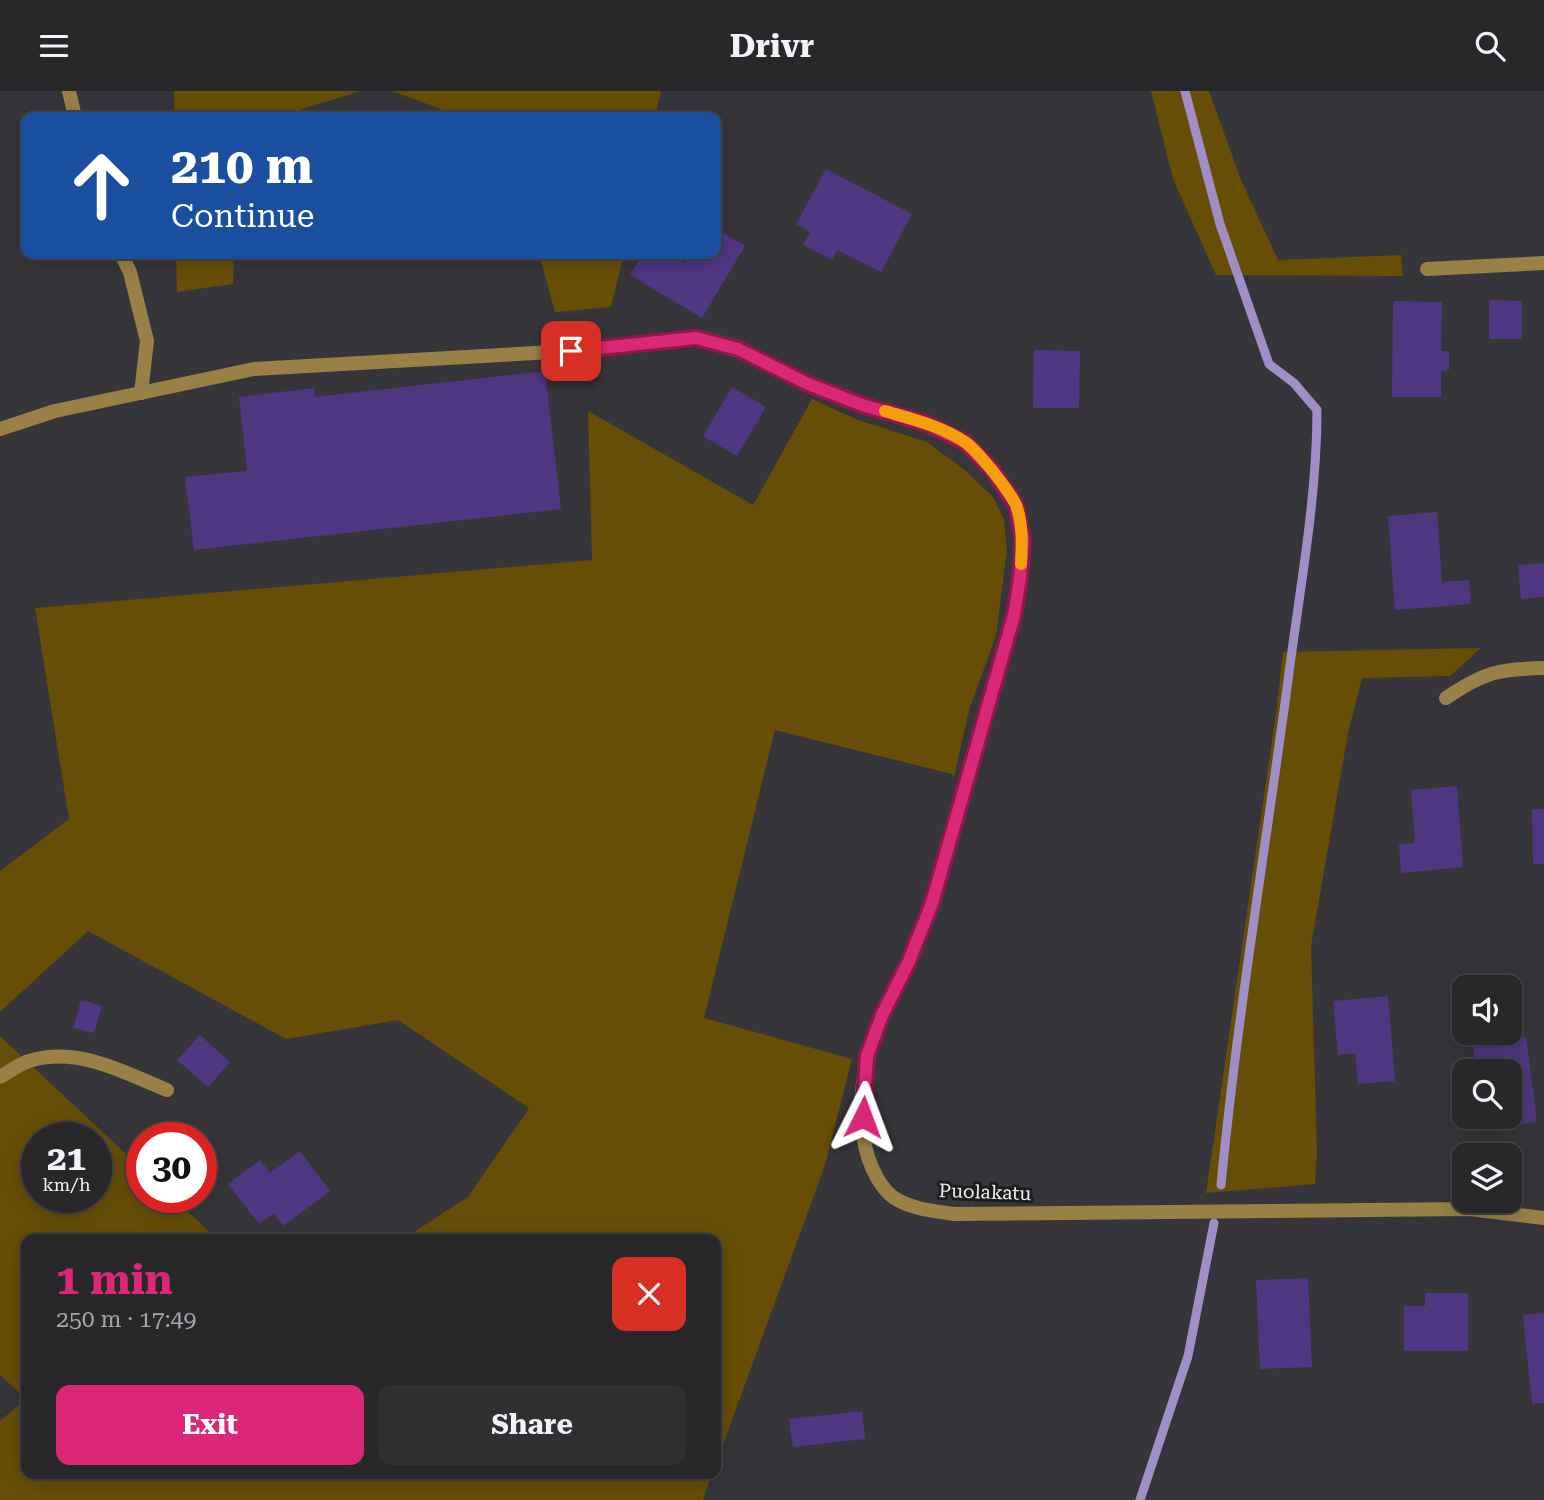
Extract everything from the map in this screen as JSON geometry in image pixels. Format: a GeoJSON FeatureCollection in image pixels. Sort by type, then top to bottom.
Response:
{"type":"FeatureCollection","features":[{"type":"Feature","properties":{"kind":"street"},"geometry":{"type":"LineString","coordinates":[[69,91],[74,112]]}},
{"type":"Feature","properties":{"kind":"street"},"geometry":{"type":"LineString","coordinates":[[124,259],[130,272],[147,341],[141,393]]}},
{"type":"Feature","properties":{"kind":"street"},"geometry":{"type":"LineString","coordinates":[[1427,269],[1544,264]]}},
{"type":"Feature","properties":{"kind":"street","name":"Puolakatu"},"geometry":{"type":"LineString","coordinates":[[0,429],[55,411],[254,369],[571,351],[696,338],[738,349],[808,384],[862,405],[928,424],[966,443],[993,471],[1016,505],[1023,540],[1020,578],[1014,615],[932,903],[909,961],[882,1015],[867,1056],[862,1137],[872,1171],[892,1196],[922,1209],[954,1214],[1469,1209],[1544,1219]]}},
{"type":"Feature","properties":{"kind":"street"},"geometry":{"type":"LineString","coordinates":[[1446,698],[1487,673],[1544,668]]}},
{"type":"Feature","properties":{"kind":"street"},"geometry":{"type":"LineString","coordinates":[[0,1077],[27,1061],[63,1055],[99,1062],[167,1090]]}},
{"type":"Feature","properties":{"kind":"shaded area"},"geometry":{"type":"Polygon","coordinates":[[[174,91],[361,91],[292,112],[174,112],[174,91]]]}},
{"type":"Feature","properties":{"kind":"shaded area"},"geometry":{"type":"Polygon","coordinates":[[[392,91],[661,91],[656,112],[449,112],[392,91]]]}},
{"type":"Feature","properties":{"kind":"shaded area"},"geometry":{"type":"Polygon","coordinates":[[[1151,91],[1209,91],[1241,180],[1278,260],[1401,255],[1403,276],[1216,275],[1173,179],[1151,91]]]}},
{"type":"Feature","properties":{"kind":"shaded area"},"geometry":{"type":"Polygon","coordinates":[[[176,259],[234,259],[233,284],[177,292],[176,259]]]}},
{"type":"Feature","properties":{"kind":"shaded area"},"geometry":{"type":"Polygon","coordinates":[[[540,259],[623,259],[611,307],[555,312],[540,259]]]}},
{"type":"Feature","properties":{"kind":"shaded area"},"geometry":{"type":"Polygon","coordinates":[[[812,399],[858,420],[927,442],[965,470],[993,497],[1004,519],[1007,550],[996,636],[969,710],[954,777],[952,774],[775,730],[704,1018],[852,1059],[825,1165],[721,1450],[721,1234],[411,1234],[468,1197],[529,1108],[398,1020],[286,1039],[88,931],[0,1012],[0,871],[69,819],[35,608],[592,560],[588,411],[753,505],[812,399]]]}},
{"type":"Feature","properties":{"kind":"shaded area"},"geometry":{"type":"Polygon","coordinates":[[[1481,648],[1450,676],[1362,678],[1348,733],[1311,946],[1317,1151],[1315,1184],[1206,1193],[1283,652],[1481,648]]]}},
{"type":"Feature","properties":{"kind":"shaded area"},"geometry":{"type":"Polygon","coordinates":[[[0,1036],[92,1122],[21,1122],[21,1213],[112,1213],[112,1141],[126,1154],[126,1213],[189,1213],[212,1234],[21,1234],[21,1394],[0,1375],[0,1036]]]}},
{"type":"Feature","properties":{"kind":"shaded area"},"geometry":{"type":"Polygon","coordinates":[[[21,1403],[21,1479],[710,1479],[703,1500],[0,1500],[0,1421],[21,1403]]]}},
{"type":"Feature","properties":{"kind":"building"},"geometry":{"type":"Polygon","coordinates":[[[826,169],[912,214],[881,272],[837,250],[832,260],[803,245],[810,232],[796,224],[826,169]]]}},
{"type":"Feature","properties":{"kind":"building"},"geometry":{"type":"Polygon","coordinates":[[[721,232],[745,246],[702,318],[630,275],[640,259],[678,259],[685,263],[687,259],[721,259],[721,232]]]}},
{"type":"Feature","properties":{"kind":"building"},"geometry":{"type":"Polygon","coordinates":[[[1489,300],[1522,301],[1522,339],[1489,339],[1489,300]]]}},
{"type":"Feature","properties":{"kind":"building"},"geometry":{"type":"Polygon","coordinates":[[[1393,301],[1442,302],[1441,351],[1449,351],[1449,370],[1441,371],[1441,397],[1392,397],[1393,301]]]}},
{"type":"Feature","properties":{"kind":"building"},"geometry":{"type":"Polygon","coordinates":[[[1034,350],[1080,351],[1079,408],[1033,408],[1034,350]]]}},
{"type":"Feature","properties":{"kind":"building"},"geometry":{"type":"Polygon","coordinates":[[[545,371],[561,509],[194,550],[185,477],[247,471],[239,397],[314,388],[315,397],[545,371]]]}},
{"type":"Feature","properties":{"kind":"building"},"geometry":{"type":"Polygon","coordinates":[[[732,387],[766,407],[737,456],[703,436],[732,387]]]}},
{"type":"Feature","properties":{"kind":"building"},"geometry":{"type":"Polygon","coordinates":[[[1437,512],[1442,582],[1469,580],[1471,604],[1395,610],[1388,516],[1437,512]]]}},
{"type":"Feature","properties":{"kind":"building"},"geometry":{"type":"Polygon","coordinates":[[[1544,563],[1544,597],[1521,599],[1518,565],[1544,563]]]}},
{"type":"Feature","properties":{"kind":"building"},"geometry":{"type":"Polygon","coordinates":[[[1457,786],[1463,867],[1401,873],[1399,844],[1415,843],[1411,790],[1457,786]]]}},
{"type":"Feature","properties":{"kind":"building"},"geometry":{"type":"Polygon","coordinates":[[[1532,809],[1544,809],[1544,864],[1533,864],[1532,809]]]}},
{"type":"Feature","properties":{"kind":"building"},"geometry":{"type":"Polygon","coordinates":[[[1388,996],[1395,1081],[1358,1084],[1355,1053],[1338,1055],[1333,1001],[1388,996]]]}},
{"type":"Feature","properties":{"kind":"building"},"geometry":{"type":"Polygon","coordinates":[[[81,1000],[102,1006],[94,1033],[73,1028],[81,1000]]]}},
{"type":"Feature","properties":{"kind":"building"},"geometry":{"type":"Polygon","coordinates":[[[200,1035],[230,1062],[208,1087],[177,1060],[200,1035]]]}},
{"type":"Feature","properties":{"kind":"building"},"geometry":{"type":"Polygon","coordinates":[[[1522,1037],[1526,1037],[1537,1122],[1522,1124],[1522,1059],[1475,1059],[1473,1045],[1522,1045],[1522,1037]]]}},
{"type":"Feature","properties":{"kind":"building"},"geometry":{"type":"Polygon","coordinates":[[[300,1151],[330,1191],[283,1226],[274,1213],[259,1224],[228,1184],[260,1160],[270,1173],[300,1151]]]}},
{"type":"Feature","properties":{"kind":"building"},"geometry":{"type":"Polygon","coordinates":[[[1308,1278],[1312,1367],[1260,1369],[1256,1280],[1308,1278]]]}},
{"type":"Feature","properties":{"kind":"building"},"geometry":{"type":"Polygon","coordinates":[[[1425,1293],[1468,1293],[1468,1351],[1404,1351],[1404,1306],[1425,1306],[1425,1293]]]}},
{"type":"Feature","properties":{"kind":"building"},"geometry":{"type":"Polygon","coordinates":[[[1544,1313],[1544,1403],[1532,1404],[1523,1315],[1544,1313]]]}},
{"type":"Feature","properties":{"kind":"building"},"geometry":{"type":"Polygon","coordinates":[[[862,1411],[865,1439],[793,1447],[789,1419],[862,1411]]]}},
{"type":"Feature","properties":{"kind":"waterway"},"geometry":{"type":"LineString","coordinates":[[1185,91],[1220,224],[1269,364],[1294,383],[1317,410],[1308,534],[1245,987],[1221,1185]]}},
{"type":"Feature","properties":{"kind":"waterway"},"geometry":{"type":"LineString","coordinates":[[1140,1500],[1188,1356],[1214,1223]]}},
{"type":"Feature","properties":{"kind":"slow traffic"},"geometry":{"type":"LineString","coordinates":[[885,411],[928,424],[966,443],[993,471],[1016,505],[1023,540],[1021,564]]}},
{"type":"Feature","properties":{"kind":"route"},"geometry":{"type":"LineString","coordinates":[[571,351],[696,338],[738,349],[808,384],[862,405],[928,424],[966,443],[993,471],[1016,505],[1023,540],[1014,615],[932,903],[909,961],[882,1015],[867,1056],[863,1117]]}}]}
